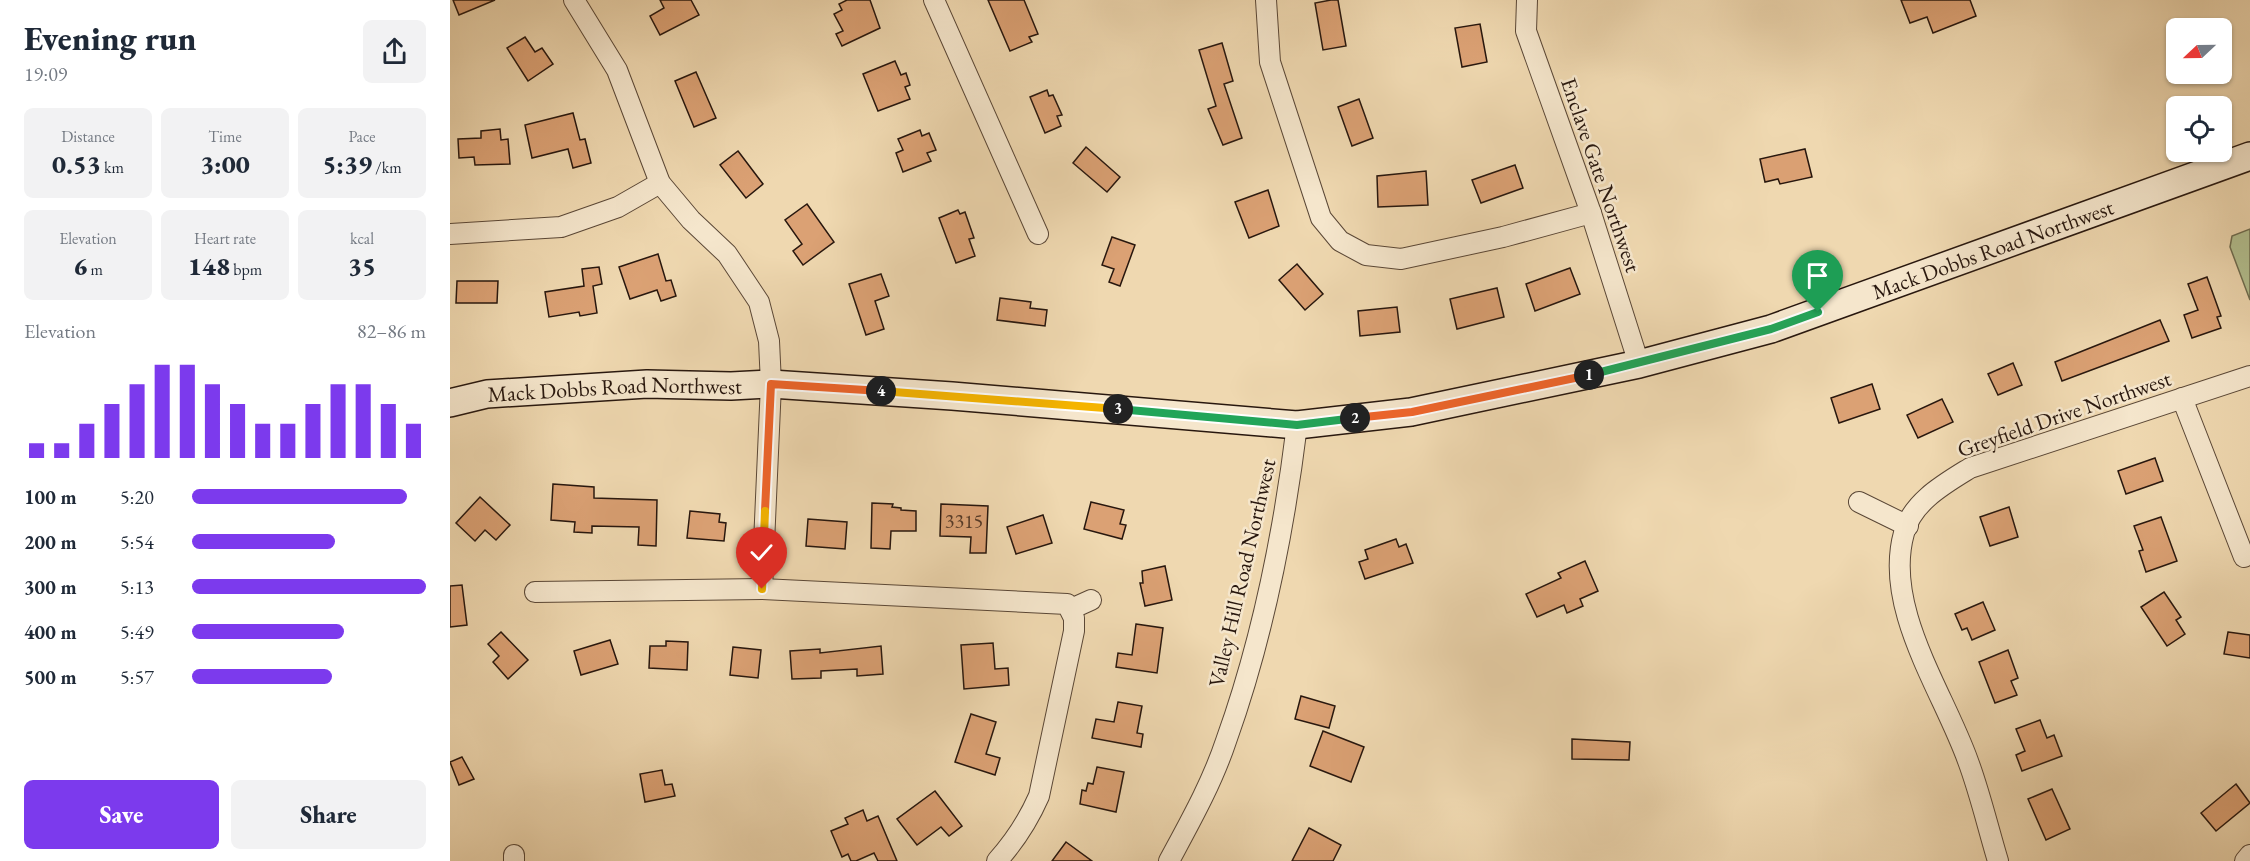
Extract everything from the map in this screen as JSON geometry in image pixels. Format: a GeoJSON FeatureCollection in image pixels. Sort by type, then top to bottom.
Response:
{"type":"FeatureCollection","features":[{"type":"Feature","properties":{"kind":"street"},"geometry":{"type":"LineString","coordinates":[[934,0],[1038,234]]}},
{"type":"Feature","properties":{"kind":"street"},"geometry":{"type":"LineString","coordinates":[[1266,0],[1270,62],[1321,218],[1340,241],[1366,255],[1401,259],[1503,237],[1591,213]]}},
{"type":"Feature","properties":{"kind":"street","name":"Enclave Gate Northwest"},"geometry":{"type":"LineString","coordinates":[[1527,0],[1526,31],[1591,213],[1639,364]]}},
{"type":"Feature","properties":{"kind":"street"},"geometry":{"type":"LineString","coordinates":[[577,1],[617,70],[660,183],[692,220],[727,254],[759,302],[769,341],[771,384],[762,589]]}},
{"type":"Feature","properties":{"kind":"street","name":"Mack Dobbs Road Northwest"},"geometry":{"type":"LineString","coordinates":[[450,403],[487,394],[647,384],[731,386],[771,384],[964,396],[1297,425],[1412,412],[1639,364],[1771,329],[2250,156]]}},
{"type":"Feature","properties":{"kind":"street"},"geometry":{"type":"LineString","coordinates":[[450,234],[561,227],[618,207],[660,183]]}},
{"type":"Feature","properties":{"kind":"street","name":"Greyfield Drive Northwest"},"geometry":{"type":"LineString","coordinates":[[1998,861],[1968,761],[1903,608],[1897,569],[1904,531],[1929,493],[1970,468],[2250,376]]}},
{"type":"Feature","properties":{"kind":"street"},"geometry":{"type":"LineString","coordinates":[[2182,398],[2244,556]]}},
{"type":"Feature","properties":{"kind":"street","name":"Valley Hill Road Northwest"},"geometry":{"type":"LineString","coordinates":[[1169,861],[1226,742],[1258,634],[1282,517],[1297,425]]}},
{"type":"Feature","properties":{"kind":"street"},"geometry":{"type":"LineString","coordinates":[[1859,502],[1908,525]]}},
{"type":"Feature","properties":{"kind":"street"},"geometry":{"type":"LineString","coordinates":[[535,592],[762,589],[1067,604],[1071,609],[1074,631],[1039,796],[1030,817],[1012,844],[997,861]]}},
{"type":"Feature","properties":{"kind":"street"},"geometry":{"type":"LineString","coordinates":[[1071,609],[1091,600]]}},
{"type":"Feature","properties":{"kind":"street"},"geometry":{"type":"LineString","coordinates":[[2245,861],[2250,855]]}},
{"type":"Feature","properties":{"kind":"green space"},"geometry":{"type":"Polygon","coordinates":[[[2250,229],[2250,300],[2230,247],[2232,236],[2250,229]]]}},
{"type":"Feature","properties":{"kind":"building"},"geometry":{"type":"Polygon","coordinates":[[[453,0],[495,0],[459,15],[453,0]]]}},
{"type":"Feature","properties":{"kind":"building"},"geometry":{"type":"Polygon","coordinates":[[[660,0],[691,0],[699,15],[660,35],[650,16],[664,8],[660,0]]]}},
{"type":"Feature","properties":{"kind":"building"},"geometry":{"type":"Polygon","coordinates":[[[847,0],[870,0],[880,28],[842,46],[836,34],[843,31],[834,14],[842,10],[839,4],[847,0]]]}},
{"type":"Feature","properties":{"kind":"building"},"geometry":{"type":"Polygon","coordinates":[[[988,0],[1024,0],[1038,34],[1029,37],[1032,42],[1010,51],[988,0]]]}},
{"type":"Feature","properties":{"kind":"building"},"geometry":{"type":"Polygon","coordinates":[[[1338,0],[1346,46],[1323,50],[1315,3],[1338,0]]]}},
{"type":"Feature","properties":{"kind":"building"},"geometry":{"type":"Polygon","coordinates":[[[1901,0],[1970,0],[1976,16],[1933,33],[1927,17],[1910,23],[1901,0]]]}},
{"type":"Feature","properties":{"kind":"building"},"geometry":{"type":"Polygon","coordinates":[[[1480,24],[1487,62],[1462,67],[1455,28],[1480,24]]]}},
{"type":"Feature","properties":{"kind":"building"},"geometry":{"type":"Polygon","coordinates":[[[525,37],[535,52],[542,48],[553,64],[528,81],[507,48],[525,37]]]}},
{"type":"Feature","properties":{"kind":"building"},"geometry":{"type":"Polygon","coordinates":[[[1222,43],[1233,81],[1224,84],[1242,138],[1223,145],[1208,109],[1216,106],[1199,50],[1222,43]]]}},
{"type":"Feature","properties":{"kind":"building"},"geometry":{"type":"Polygon","coordinates":[[[895,61],[901,75],[906,73],[910,85],[905,87],[910,99],[878,111],[863,74],[895,61]]]}},
{"type":"Feature","properties":{"kind":"building"},"geometry":{"type":"Polygon","coordinates":[[[696,72],[716,118],[694,127],[675,81],[696,72]]]}},
{"type":"Feature","properties":{"kind":"building"},"geometry":{"type":"Polygon","coordinates":[[[1047,90],[1049,96],[1053,95],[1062,115],[1057,116],[1061,126],[1045,133],[1030,97],[1047,90]]]}},
{"type":"Feature","properties":{"kind":"building"},"geometry":{"type":"Polygon","coordinates":[[[1359,99],[1373,138],[1352,146],[1338,107],[1359,99]]]}},
{"type":"Feature","properties":{"kind":"building"},"geometry":{"type":"Polygon","coordinates":[[[573,113],[580,140],[585,139],[591,163],[573,168],[568,149],[532,158],[525,125],[573,113]]]}},
{"type":"Feature","properties":{"kind":"building"},"geometry":{"type":"Polygon","coordinates":[[[500,129],[501,140],[508,139],[510,164],[475,165],[474,157],[459,158],[458,139],[481,138],[481,131],[500,129]]]}},
{"type":"Feature","properties":{"kind":"building"},"geometry":{"type":"Polygon","coordinates":[[[920,130],[922,136],[929,133],[936,150],[927,153],[931,161],[903,172],[896,153],[903,150],[898,139],[920,130]]]}},
{"type":"Feature","properties":{"kind":"building"},"geometry":{"type":"Polygon","coordinates":[[[1086,147],[1120,177],[1107,192],[1073,163],[1086,147]]]}},
{"type":"Feature","properties":{"kind":"building"},"geometry":{"type":"Polygon","coordinates":[[[1805,149],[1812,177],[1780,184],[1778,179],[1765,182],[1760,159],[1805,149]]]}},
{"type":"Feature","properties":{"kind":"building"},"geometry":{"type":"Polygon","coordinates":[[[738,151],[763,184],[746,198],[720,165],[738,151]]]}},
{"type":"Feature","properties":{"kind":"building"},"geometry":{"type":"Polygon","coordinates":[[[1515,165],[1523,188],[1481,203],[1472,180],[1515,165]]]}},
{"type":"Feature","properties":{"kind":"building"},"geometry":{"type":"Polygon","coordinates":[[[1426,171],[1428,205],[1378,207],[1377,176],[1426,171]]]}},
{"type":"Feature","properties":{"kind":"building"},"geometry":{"type":"Polygon","coordinates":[[[1268,190],[1279,226],[1249,238],[1235,202],[1268,190]]]}},
{"type":"Feature","properties":{"kind":"building"},"geometry":{"type":"Polygon","coordinates":[[[807,204],[834,242],[803,265],[793,251],[802,244],[785,220],[807,204]]]}},
{"type":"Feature","properties":{"kind":"building"},"geometry":{"type":"Polygon","coordinates":[[[958,210],[960,214],[965,212],[974,238],[969,239],[975,256],[956,263],[939,218],[958,210]]]}},
{"type":"Feature","properties":{"kind":"building"},"geometry":{"type":"Polygon","coordinates":[[[1112,237],[1135,245],[1120,286],[1109,282],[1114,269],[1102,265],[1112,237]]]}},
{"type":"Feature","properties":{"kind":"building"},"geometry":{"type":"Polygon","coordinates":[[[658,254],[666,281],[671,280],[676,296],[661,301],[657,290],[630,299],[619,267],[658,254]]]}},
{"type":"Feature","properties":{"kind":"building"},"geometry":{"type":"Polygon","coordinates":[[[1297,264],[1323,294],[1305,310],[1279,280],[1297,264]]]}},
{"type":"Feature","properties":{"kind":"building"},"geometry":{"type":"Polygon","coordinates":[[[599,267],[602,284],[593,286],[597,313],[580,316],[579,312],[549,317],[545,292],[584,286],[582,269],[599,267]]]}},
{"type":"Feature","properties":{"kind":"building"},"geometry":{"type":"Polygon","coordinates":[[[1570,268],[1580,294],[1535,311],[1526,284],[1570,268]]]}},
{"type":"Feature","properties":{"kind":"building"},"geometry":{"type":"Polygon","coordinates":[[[881,274],[889,296],[875,301],[884,329],[866,335],[849,284],[881,274]]]}},
{"type":"Feature","properties":{"kind":"building"},"geometry":{"type":"Polygon","coordinates":[[[2207,277],[2221,316],[2217,317],[2221,328],[2192,338],[2184,315],[2198,310],[2188,284],[2207,277]]]}},
{"type":"Feature","properties":{"kind":"building"},"geometry":{"type":"Polygon","coordinates":[[[457,281],[498,281],[497,303],[456,303],[457,281]]]}},
{"type":"Feature","properties":{"kind":"building"},"geometry":{"type":"Polygon","coordinates":[[[1497,288],[1504,317],[1457,329],[1450,299],[1497,288]]]}},
{"type":"Feature","properties":{"kind":"building"},"geometry":{"type":"Polygon","coordinates":[[[1000,298],[1031,302],[1030,308],[1047,310],[1045,326],[997,320],[1000,298]]]}},
{"type":"Feature","properties":{"kind":"building"},"geometry":{"type":"Polygon","coordinates":[[[1397,307],[1400,332],[1360,336],[1358,311],[1397,307]]]}},
{"type":"Feature","properties":{"kind":"building"},"geometry":{"type":"Polygon","coordinates":[[[2160,320],[2169,341],[2062,381],[2055,362],[2160,320]]]}},
{"type":"Feature","properties":{"kind":"building"},"geometry":{"type":"Polygon","coordinates":[[[2013,363],[2022,385],[1998,395],[1988,374],[2013,363]]]}},
{"type":"Feature","properties":{"kind":"building"},"geometry":{"type":"Polygon","coordinates":[[[1872,384],[1880,409],[1839,423],[1831,398],[1872,384]]]}},
{"type":"Feature","properties":{"kind":"building"},"geometry":{"type":"Polygon","coordinates":[[[1942,399],[1953,422],[1918,438],[1907,415],[1942,399]]]}},
{"type":"Feature","properties":{"kind":"building"},"geometry":{"type":"Polygon","coordinates":[[[2155,458],[2163,481],[2126,494],[2118,471],[2155,458]]]}},
{"type":"Feature","properties":{"kind":"building"},"geometry":{"type":"Polygon","coordinates":[[[553,484],[594,487],[594,498],[657,500],[656,546],[638,545],[639,527],[592,526],[592,533],[574,532],[575,522],[551,520],[553,484]]]}},
{"type":"Feature","properties":{"kind":"building"},"geometry":{"type":"Polygon","coordinates":[[[480,497],[510,525],[496,540],[485,530],[475,541],[456,523],[480,497]]]}},
{"type":"Feature","properties":{"kind":"building"},"geometry":{"type":"Polygon","coordinates":[[[1091,502],[1124,510],[1120,524],[1126,525],[1122,539],[1084,529],[1091,502]]]}},
{"type":"Feature","properties":{"kind":"building"},"geometry":{"type":"Polygon","coordinates":[[[872,503],[893,504],[892,507],[901,508],[901,510],[916,511],[916,531],[891,531],[890,549],[871,548],[872,503]]]}},
{"type":"Feature","properties":{"kind":"building"},"geometry":{"type":"Polygon","coordinates":[[[941,504],[988,506],[986,553],[970,553],[971,537],[940,536],[941,504]]]}},
{"type":"Feature","properties":{"kind":"building"},"geometry":{"type":"Polygon","coordinates":[[[2009,507],[2018,537],[1990,546],[1980,517],[2009,507]]]}},
{"type":"Feature","properties":{"kind":"building"},"geometry":{"type":"Polygon","coordinates":[[[690,511],[720,514],[719,522],[726,523],[724,541],[687,538],[690,511]]]}},
{"type":"Feature","properties":{"kind":"building"},"geometry":{"type":"Polygon","coordinates":[[[1043,515],[1052,543],[1016,554],[1007,527],[1043,515]]]}},
{"type":"Feature","properties":{"kind":"building"},"geometry":{"type":"Polygon","coordinates":[[[2161,517],[2177,561],[2146,572],[2139,551],[2143,550],[2134,526],[2161,517]]]}},
{"type":"Feature","properties":{"kind":"building"},"geometry":{"type":"Polygon","coordinates":[[[808,519],[847,522],[845,549],[806,546],[808,519]]]}},
{"type":"Feature","properties":{"kind":"building"},"geometry":{"type":"Polygon","coordinates":[[[1396,539],[1399,547],[1406,544],[1413,563],[1365,579],[1359,562],[1368,559],[1365,550],[1396,539]]]}},
{"type":"Feature","properties":{"kind":"building"},"geometry":{"type":"Polygon","coordinates":[[[1585,561],[1598,591],[1580,599],[1583,606],[1567,613],[1564,605],[1537,617],[1526,594],[1561,578],[1558,573],[1585,561]]]}},
{"type":"Feature","properties":{"kind":"building"},"geometry":{"type":"Polygon","coordinates":[[[1165,566],[1172,600],[1145,606],[1140,583],[1143,583],[1142,571],[1165,566]]]}},
{"type":"Feature","properties":{"kind":"building"},"geometry":{"type":"Polygon","coordinates":[[[462,585],[467,625],[450,627],[450,586],[462,585]]]}},
{"type":"Feature","properties":{"kind":"building"},"geometry":{"type":"Polygon","coordinates":[[[2164,592],[2181,617],[2176,620],[2185,634],[2167,646],[2141,607],[2164,592]]]}},
{"type":"Feature","properties":{"kind":"building"},"geometry":{"type":"Polygon","coordinates":[[[1983,602],[1995,630],[1972,640],[1967,628],[1962,630],[1955,614],[1983,602]]]}},
{"type":"Feature","properties":{"kind":"building"},"geometry":{"type":"Polygon","coordinates":[[[1136,624],[1163,628],[1157,673],[1116,667],[1118,653],[1132,655],[1136,624]]]}},
{"type":"Feature","properties":{"kind":"building"},"geometry":{"type":"Polygon","coordinates":[[[501,632],[528,660],[508,679],[493,662],[499,656],[488,644],[501,632]]]}},
{"type":"Feature","properties":{"kind":"building"},"geometry":{"type":"Polygon","coordinates":[[[2228,632],[2250,635],[2250,658],[2224,654],[2228,632]]]}},
{"type":"Feature","properties":{"kind":"building"},"geometry":{"type":"Polygon","coordinates":[[[610,640],[618,664],[581,675],[574,651],[610,640]]]}},
{"type":"Feature","properties":{"kind":"building"},"geometry":{"type":"Polygon","coordinates":[[[666,641],[688,642],[687,670],[649,668],[650,646],[666,646],[666,641]]]}},
{"type":"Feature","properties":{"kind":"building"},"geometry":{"type":"Polygon","coordinates":[[[993,643],[995,669],[1008,668],[1009,685],[964,689],[961,645],[993,643]]]}},
{"type":"Feature","properties":{"kind":"building"},"geometry":{"type":"Polygon","coordinates":[[[881,646],[883,674],[857,676],[857,669],[821,671],[821,678],[792,679],[790,651],[820,649],[820,653],[881,646]]]}},
{"type":"Feature","properties":{"kind":"building"},"geometry":{"type":"Polygon","coordinates":[[[733,647],[761,650],[758,678],[730,675],[733,647]]]}},
{"type":"Feature","properties":{"kind":"building"},"geometry":{"type":"Polygon","coordinates":[[[2008,650],[2018,678],[2011,681],[2017,695],[1995,703],[1979,662],[2008,650]]]}},
{"type":"Feature","properties":{"kind":"building"},"geometry":{"type":"Polygon","coordinates":[[[1301,696],[1335,706],[1329,728],[1295,719],[1301,696]]]}},
{"type":"Feature","properties":{"kind":"building"},"geometry":{"type":"Polygon","coordinates":[[[1118,702],[1142,706],[1137,733],[1143,734],[1141,747],[1092,738],[1096,719],[1114,722],[1118,702]]]}},
{"type":"Feature","properties":{"kind":"building"},"geometry":{"type":"Polygon","coordinates":[[[971,714],[996,722],[986,754],[1000,758],[995,775],[955,762],[971,714]]]}},
{"type":"Feature","properties":{"kind":"building"},"geometry":{"type":"Polygon","coordinates":[[[2040,720],[2047,738],[2054,735],[2062,756],[2022,771],[2016,755],[2025,751],[2016,729],[2040,720]]]}},
{"type":"Feature","properties":{"kind":"building"},"geometry":{"type":"Polygon","coordinates":[[[1323,731],[1364,747],[1351,782],[1310,766],[1323,731]]]}},
{"type":"Feature","properties":{"kind":"building"},"geometry":{"type":"Polygon","coordinates":[[[1572,739],[1630,742],[1629,760],[1572,759],[1572,739]]]}},
{"type":"Feature","properties":{"kind":"building"},"geometry":{"type":"Polygon","coordinates":[[[462,757],[474,779],[459,785],[450,762],[462,757]]]}},
{"type":"Feature","properties":{"kind":"building"},"geometry":{"type":"Polygon","coordinates":[[[1097,767],[1124,772],[1116,812],[1080,804],[1082,790],[1086,791],[1088,783],[1093,784],[1097,767]]]}},
{"type":"Feature","properties":{"kind":"building"},"geometry":{"type":"Polygon","coordinates":[[[662,770],[665,785],[672,784],[675,796],[645,802],[640,774],[662,770]]]}},
{"type":"Feature","properties":{"kind":"building"},"geometry":{"type":"Polygon","coordinates":[[[2236,784],[2250,803],[2216,831],[2201,813],[2236,784]]]}},
{"type":"Feature","properties":{"kind":"building"},"geometry":{"type":"Polygon","coordinates":[[[2052,789],[2070,829],[2046,840],[2028,799],[2052,789]]]}},
{"type":"Feature","properties":{"kind":"building"},"geometry":{"type":"Polygon","coordinates":[[[935,791],[962,826],[949,836],[941,827],[917,845],[897,819],[935,791]]]}},
{"type":"Feature","properties":{"kind":"building"},"geometry":{"type":"Polygon","coordinates":[[[863,810],[867,821],[878,816],[897,861],[878,861],[874,853],[856,861],[851,861],[848,854],[842,857],[831,831],[848,824],[845,818],[863,810]]]}},
{"type":"Feature","properties":{"kind":"building"},"geometry":{"type":"Polygon","coordinates":[[[1309,828],[1341,845],[1333,861],[1292,861],[1309,828]]]}},
{"type":"Feature","properties":{"kind":"building"},"geometry":{"type":"Polygon","coordinates":[[[1066,842],[1092,861],[1052,861],[1066,842]]]}},
{"type":"Feature","properties":{"kind":"route"},"geometry":{"type":"LineString","coordinates":[[762,589],[771,384],[1137,410],[1297,425],[1412,412],[1500,395],[1639,364],[1771,329],[1818,312]]}}]}
